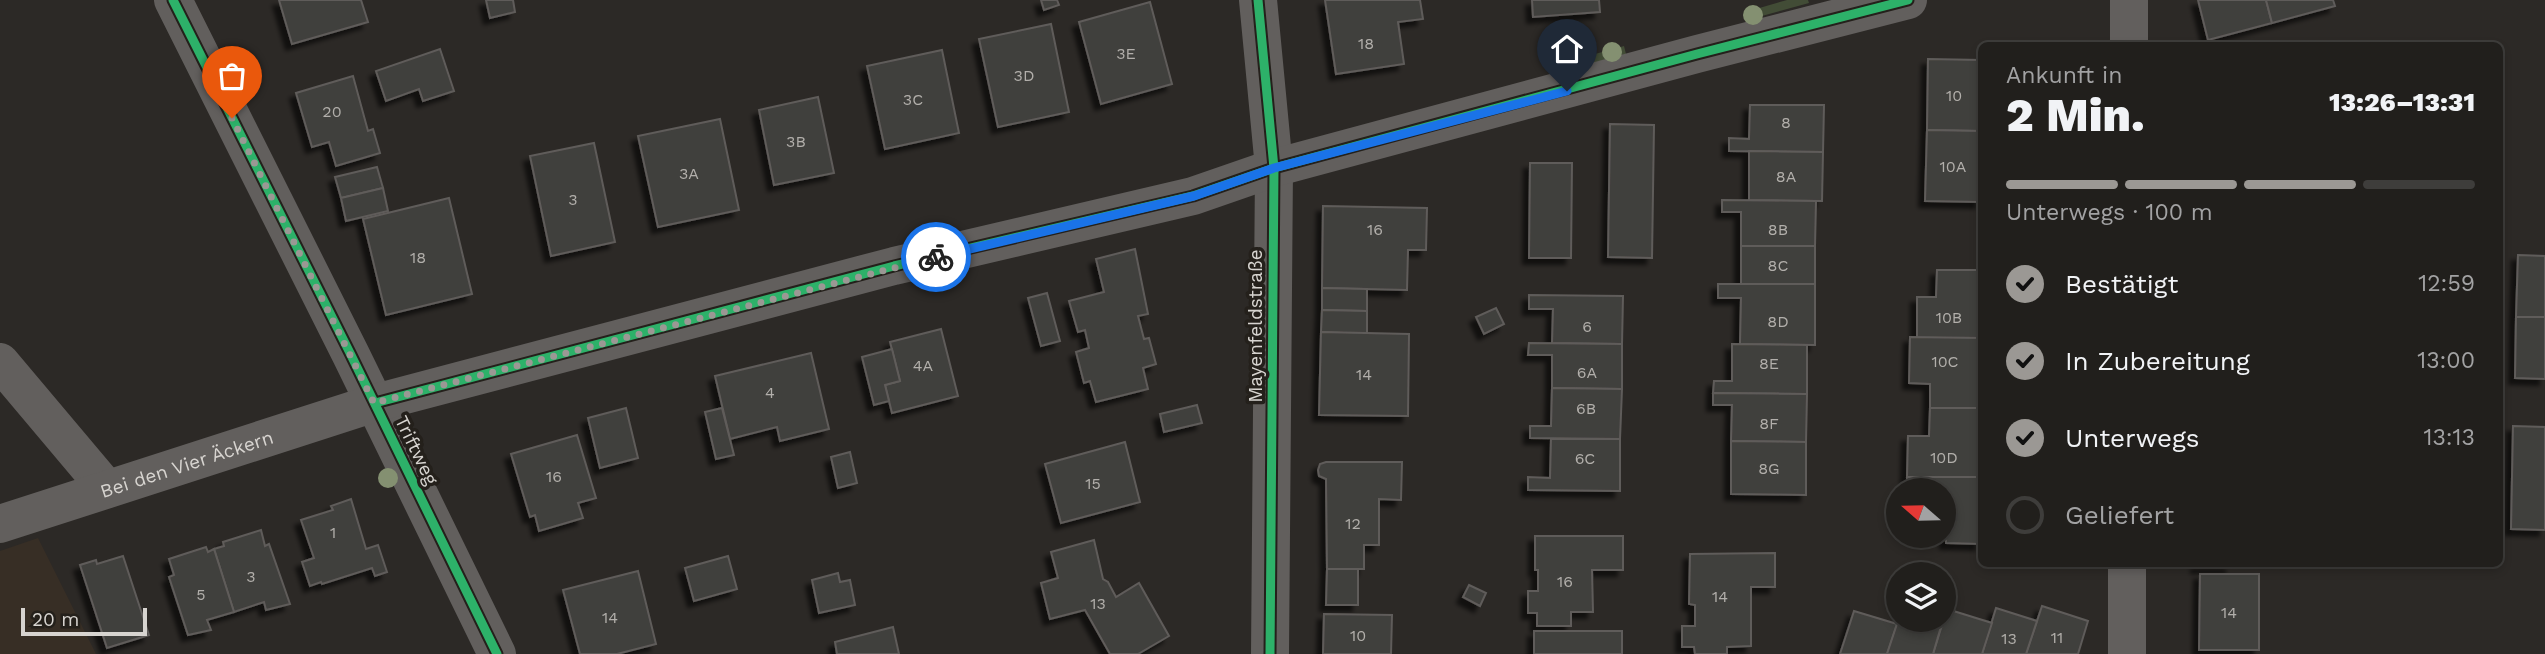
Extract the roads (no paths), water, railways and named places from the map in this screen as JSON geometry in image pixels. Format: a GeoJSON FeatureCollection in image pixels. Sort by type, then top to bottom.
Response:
{"type":"FeatureCollection","features":[{"type":"Feature","properties":{"kind":"street","name":"Triftweg"},"geometry":{"type":"LineString","coordinates":[[173,0],[496,654]]}},
{"type":"Feature","properties":{"kind":"street","name":"Mayenfeldstraße"},"geometry":{"type":"LineString","coordinates":[[1258,0],[1274,168],[1270,654]]}},
{"type":"Feature","properties":{"kind":"street","name":"Bei den Vier Äckern"},"geometry":{"type":"LineString","coordinates":[[0,524],[374,403],[894,266],[1194,196],[1274,168],[1908,0]]}},
{"type":"Feature","properties":{"kind":"street"},"geometry":{"type":"LineString","coordinates":[[2129,0],[2129,42]]}},
{"type":"Feature","properties":{"kind":"street"},"geometry":{"type":"LineString","coordinates":[[0,362],[107,489]]}},
{"type":"Feature","properties":{"kind":"street"},"geometry":{"type":"LineString","coordinates":[[2127,567],[2127,654]]}}]}
